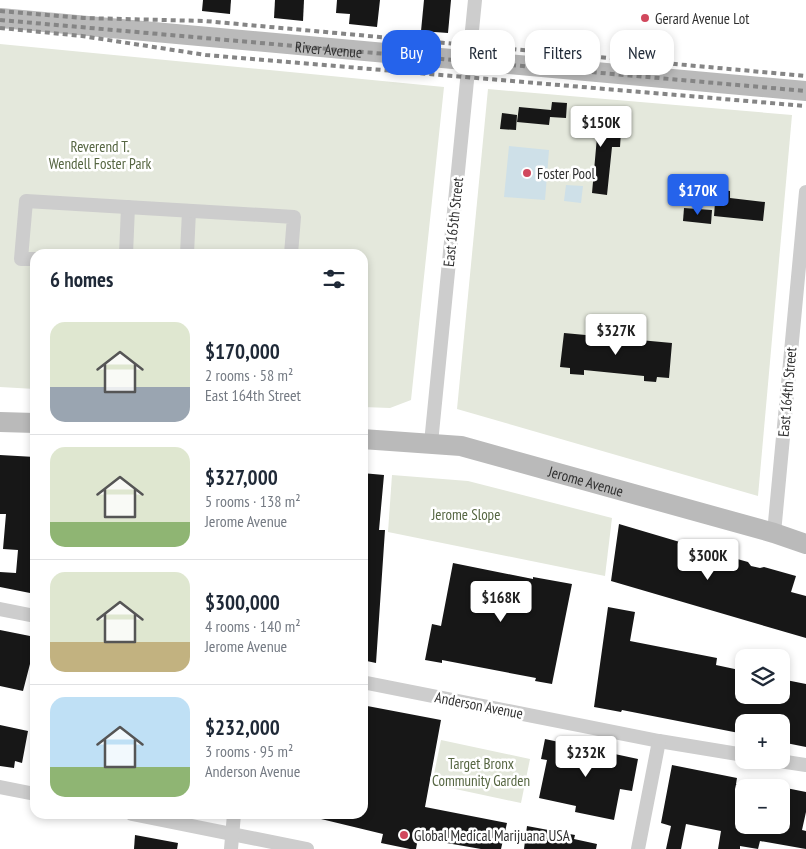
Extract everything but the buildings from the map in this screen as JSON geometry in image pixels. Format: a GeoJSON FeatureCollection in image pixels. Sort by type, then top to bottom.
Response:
{"type":"FeatureCollection","features":[{"type":"Feature","properties":{"kind":"main road","name":"River Avenue"},"geometry":{"type":"LineString","coordinates":[[0,18],[451,57]]}},
{"type":"Feature","properties":{"kind":"main road","name":"River Avenue"},"geometry":{"type":"LineString","coordinates":[[515,64],[806,92]]}},
{"type":"Feature","properties":{"kind":"main road"},"geometry":{"type":"LineString","coordinates":[[0,422],[30,423]]}},
{"type":"Feature","properties":{"kind":"main road","name":"Jerome Avenue"},"geometry":{"type":"LineString","coordinates":[[368,439],[461,446],[774,533],[806,544]]}},
{"type":"Feature","properties":{"kind":"street","name":"East 165th Street"},"geometry":{"type":"LineString","coordinates":[[472,30],[475,0]]}},
{"type":"Feature","properties":{"kind":"street","name":"East 165th Street"},"geometry":{"type":"LineString","coordinates":[[431,443],[467,75]]}},
{"type":"Feature","properties":{"kind":"street","name":"East 164th Street"},"geometry":{"type":"LineString","coordinates":[[774,533],[806,192]]}},
{"type":"Feature","properties":{"kind":"street"},"geometry":{"type":"LineString","coordinates":[[30,259],[21,258],[26,201],[294,217],[291,249]]}},
{"type":"Feature","properties":{"kind":"street"},"geometry":{"type":"LineString","coordinates":[[126,249],[128,207]]}},
{"type":"Feature","properties":{"kind":"street"},"geometry":{"type":"LineString","coordinates":[[187,249],[189,211]]}},
{"type":"Feature","properties":{"kind":"street"},"geometry":{"type":"LineString","coordinates":[[0,609],[30,615]]}},
{"type":"Feature","properties":{"kind":"street","name":"Anderson Avenue"},"geometry":{"type":"LineString","coordinates":[[368,683],[659,741],[735,754]]}},
{"type":"Feature","properties":{"kind":"street"},"geometry":{"type":"LineString","coordinates":[[638,849],[659,741]]}},
{"type":"Feature","properties":{"kind":"street"},"geometry":{"type":"LineString","coordinates":[[790,763],[806,766]]}},
{"type":"Feature","properties":{"kind":"street"},"geometry":{"type":"LineString","coordinates":[[0,787],[30,793]]}},
{"type":"Feature","properties":{"kind":"street"},"geometry":{"type":"LineString","coordinates":[[157,819],[308,849]]}},
{"type":"Feature","properties":{"kind":"street"},"geometry":{"type":"LineString","coordinates":[[231,849],[234,819]]}},
{"type":"Feature","properties":{"kind":"green space","name":"Reverend T. Wendell Foster Park"},"geometry":{"type":"Polygon","coordinates":[[[0,44],[444,87],[411,400],[390,408],[368,407],[368,249],[30,249],[30,389],[0,387],[0,44]]]}},
{"type":"Feature","properties":{"kind":"green space"},"geometry":{"type":"Polygon","coordinates":[[[488,89],[792,115],[758,496],[457,409],[488,89]]]}},
{"type":"Feature","properties":{"kind":"green space","name":"Jerome Slope"},"geometry":{"type":"Polygon","coordinates":[[[392,475],[468,481],[612,518],[605,576],[388,532],[392,475]]]}},
{"type":"Feature","properties":{"kind":"green space","name":"Target Bronx Community Garden"},"geometry":{"type":"Polygon","coordinates":[[[441,740],[530,759],[521,803],[432,784],[441,740]]]}},
{"type":"Feature","properties":{"kind":"shaded area","name":"Foster Pool"},"geometry":{"type":"Polygon","coordinates":[[[509,146],[549,150],[545,200],[504,197],[509,146]]]}},
{"type":"Feature","properties":{"kind":"shaded area"},"geometry":{"type":"Polygon","coordinates":[[[566,185],[583,186],[581,203],[564,201],[566,185]]]}},
{"type":"Feature","properties":{"kind":"railway"},"geometry":{"type":"LineString","coordinates":[[0,11],[83,18],[205,21],[806,76]]}},
{"type":"Feature","properties":{"kind":"railway"},"geometry":{"type":"LineString","coordinates":[[0,20],[806,91]]}},
{"type":"Feature","properties":{"kind":"railway"},"geometry":{"type":"LineString","coordinates":[[0,28],[82,36],[206,55],[806,106]]}},
{"type":"Feature","properties":{"kind":"place","name":"Gerard Avenue Lot"},"geometry":{"type":"Point","coordinates":[645,18]}},
{"type":"Feature","properties":{"kind":"place","name":"Foster Pool"},"geometry":{"type":"Point","coordinates":[527,173]}},
{"type":"Feature","properties":{"kind":"place","name":"Global Medical Marijuana USA"},"geometry":{"type":"Point","coordinates":[404,835]}}]}
